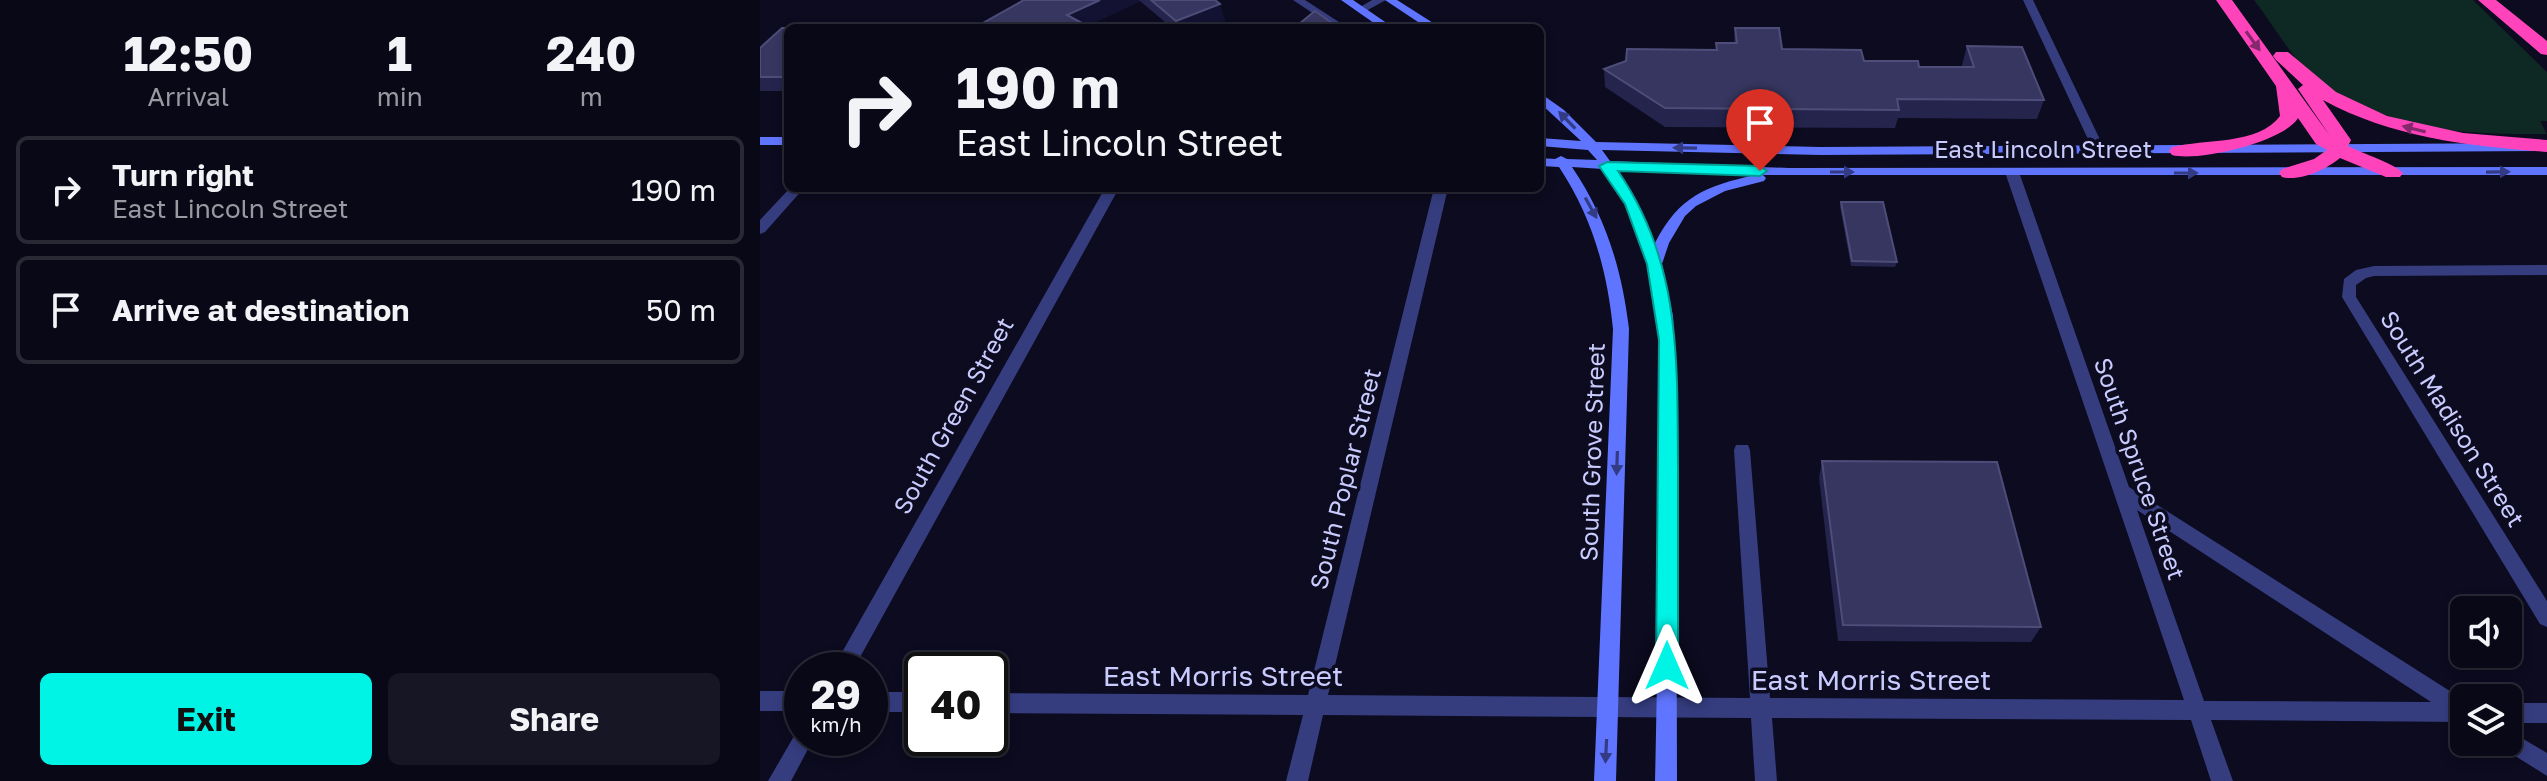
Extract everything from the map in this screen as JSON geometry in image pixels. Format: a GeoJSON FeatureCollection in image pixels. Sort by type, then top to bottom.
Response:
{"type":"FeatureCollection","features":[{"type":"Feature","properties":{"kind":"highway"},"geometry":{"type":"LineString","coordinates":[[2224,0],[2323,140],[2364,163],[2393,173]]}},
{"type":"Feature","properties":{"kind":"highway"},"geometry":{"type":"LineString","coordinates":[[2241,0],[2338,130],[2342,140],[2339,149],[2326,163],[2289,173]]}},
{"type":"Feature","properties":{"kind":"highway"},"geometry":{"type":"LineString","coordinates":[[2486,0],[2547,48]]}},
{"type":"Feature","properties":{"kind":"highway"},"geometry":{"type":"LineString","coordinates":[[2499,0],[2547,48]]}},
{"type":"Feature","properties":{"kind":"highway"},"geometry":{"type":"LineString","coordinates":[[2282,56],[2331,97],[2386,122],[2460,138],[2547,146]]}},
{"type":"Feature","properties":{"kind":"highway"},"geometry":{"type":"LineString","coordinates":[[2179,151],[2260,137],[2278,129],[2288,120],[2290,107],[2283,82]]}},
{"type":"Feature","properties":{"kind":"street"},"geometry":{"type":"LineString","coordinates":[[1298,0],[1336,24]]}},
{"type":"Feature","properties":{"kind":"street"},"geometry":{"type":"LineString","coordinates":[[1346,0],[1382,24]]}},
{"type":"Feature","properties":{"kind":"street"},"geometry":{"type":"LineString","coordinates":[[1360,10],[1381,0]]}},
{"type":"Feature","properties":{"kind":"street"},"geometry":{"type":"LineString","coordinates":[[1390,0],[1429,24]]}},
{"type":"Feature","properties":{"kind":"street"},"geometry":{"type":"LineString","coordinates":[[2028,0],[2099,150]]}},
{"type":"Feature","properties":{"kind":"street"},"geometry":{"type":"LineString","coordinates":[[1544,101],[1592,146],[1607,166],[1632,204],[1655,264],[1668,340],[1666,781]]}},
{"type":"Feature","properties":{"kind":"street","name":"East Lincoln Street"},"geometry":{"type":"LineString","coordinates":[[1544,139],[1592,146],[1820,151],[2179,151],[2547,146]]}},
{"type":"Feature","properties":{"kind":"street","name":"South Grove Street"},"geometry":{"type":"LineString","coordinates":[[1544,140],[1564,164],[1597,217],[1617,283],[1621,329],[1605,781]]}},
{"type":"Feature","properties":{"kind":"street"},"geometry":{"type":"LineString","coordinates":[[760,141],[784,141]]}},
{"type":"Feature","properties":{"kind":"street","name":"East Lincoln Street"},"geometry":{"type":"LineString","coordinates":[[1544,162],[1789,172],[2547,171]]}},
{"type":"Feature","properties":{"kind":"street"},"geometry":{"type":"LineString","coordinates":[[1655,264],[1665,230],[1700,196],[1722,186],[1789,172]]}},
{"type":"Feature","properties":{"kind":"street","name":"South Spruce Street"},"geometry":{"type":"LineString","coordinates":[[2012,172],[2222,781]]}},
{"type":"Feature","properties":{"kind":"street"},"geometry":{"type":"LineString","coordinates":[[760,229],[793,192]]}},
{"type":"Feature","properties":{"kind":"street","name":"South Green Street"},"geometry":{"type":"LineString","coordinates":[[852,652],[1110,192]]}},
{"type":"Feature","properties":{"kind":"street","name":"South Poplar Street"},"geometry":{"type":"LineString","coordinates":[[1297,781],[1440,192]]}},
{"type":"Feature","properties":{"kind":"street","name":"South Madison Street"},"geometry":{"type":"LineString","coordinates":[[2547,270],[2374,271],[2361,274],[2349,283],[2349,297],[2547,618]]}},
{"type":"Feature","properties":{"kind":"street"},"geometry":{"type":"LineString","coordinates":[[1742,450],[1766,781]]}},
{"type":"Feature","properties":{"kind":"street"},"geometry":{"type":"LineString","coordinates":[[2122,491],[2450,703]]}},
{"type":"Feature","properties":{"kind":"street"},"geometry":{"type":"LineString","coordinates":[[760,701],[784,701]]}},
{"type":"Feature","properties":{"kind":"street","name":"East Morris Street"},"geometry":{"type":"LineString","coordinates":[[1008,703],[2450,712]]}},
{"type":"Feature","properties":{"kind":"street"},"geometry":{"type":"LineString","coordinates":[[2522,713],[2547,713]]}},
{"type":"Feature","properties":{"kind":"street"},"geometry":{"type":"LineString","coordinates":[[2522,749],[2547,765]]}},
{"type":"Feature","properties":{"kind":"street"},"geometry":{"type":"LineString","coordinates":[[779,781],[794,756]]}},
{"type":"Feature","properties":{"kind":"green space"},"geometry":{"type":"Polygon","coordinates":[[[2254,0],[2473,0],[2547,72],[2547,121],[2540,121],[2547,134],[2475,133],[2430,127],[2361,106],[2313,78],[2254,0]]]}},
{"type":"Feature","properties":{"kind":"building"},"geometry":{"type":"Polygon","coordinates":[[[1024,0],[1100,0],[1067,15],[1084,24],[981,24],[1024,0]]]}},
{"type":"Feature","properties":{"kind":"building"},"geometry":{"type":"Polygon","coordinates":[[[1151,0],[1215,0],[1220,4],[1176,21],[1151,0]]]}},
{"type":"Feature","properties":{"kind":"building"},"geometry":{"type":"Polygon","coordinates":[[[1315,11],[1333,24],[1299,24],[1315,11]]]}},
{"type":"Feature","properties":{"kind":"building"},"geometry":{"type":"Polygon","coordinates":[[[784,28],[784,77],[760,77],[760,48],[784,28]]]}},
{"type":"Feature","properties":{"kind":"building"},"geometry":{"type":"Polygon","coordinates":[[[1735,28],[1779,28],[1782,49],[1861,50],[1864,61],[1918,61],[1919,67],[1974,67],[1967,46],[2022,47],[2044,100],[1897,99],[1899,110],[1665,108],[1604,69],[1626,61],[1627,49],[1717,50],[1716,43],[1737,43],[1735,28]]]}},
{"type":"Feature","properties":{"kind":"building"},"geometry":{"type":"Polygon","coordinates":[[[1841,202],[1883,202],[1897,262],[1852,261],[1841,202]]]}},
{"type":"Feature","properties":{"kind":"building"},"geometry":{"type":"Polygon","coordinates":[[[1822,461],[1997,462],[2041,627],[1843,625],[1822,461]]]}},
{"type":"Feature","properties":{"kind":"route"},"geometry":{"type":"LineString","coordinates":[[1667,666],[1668,340],[1655,264],[1632,204],[1607,166],[1760,171]]}}]}
